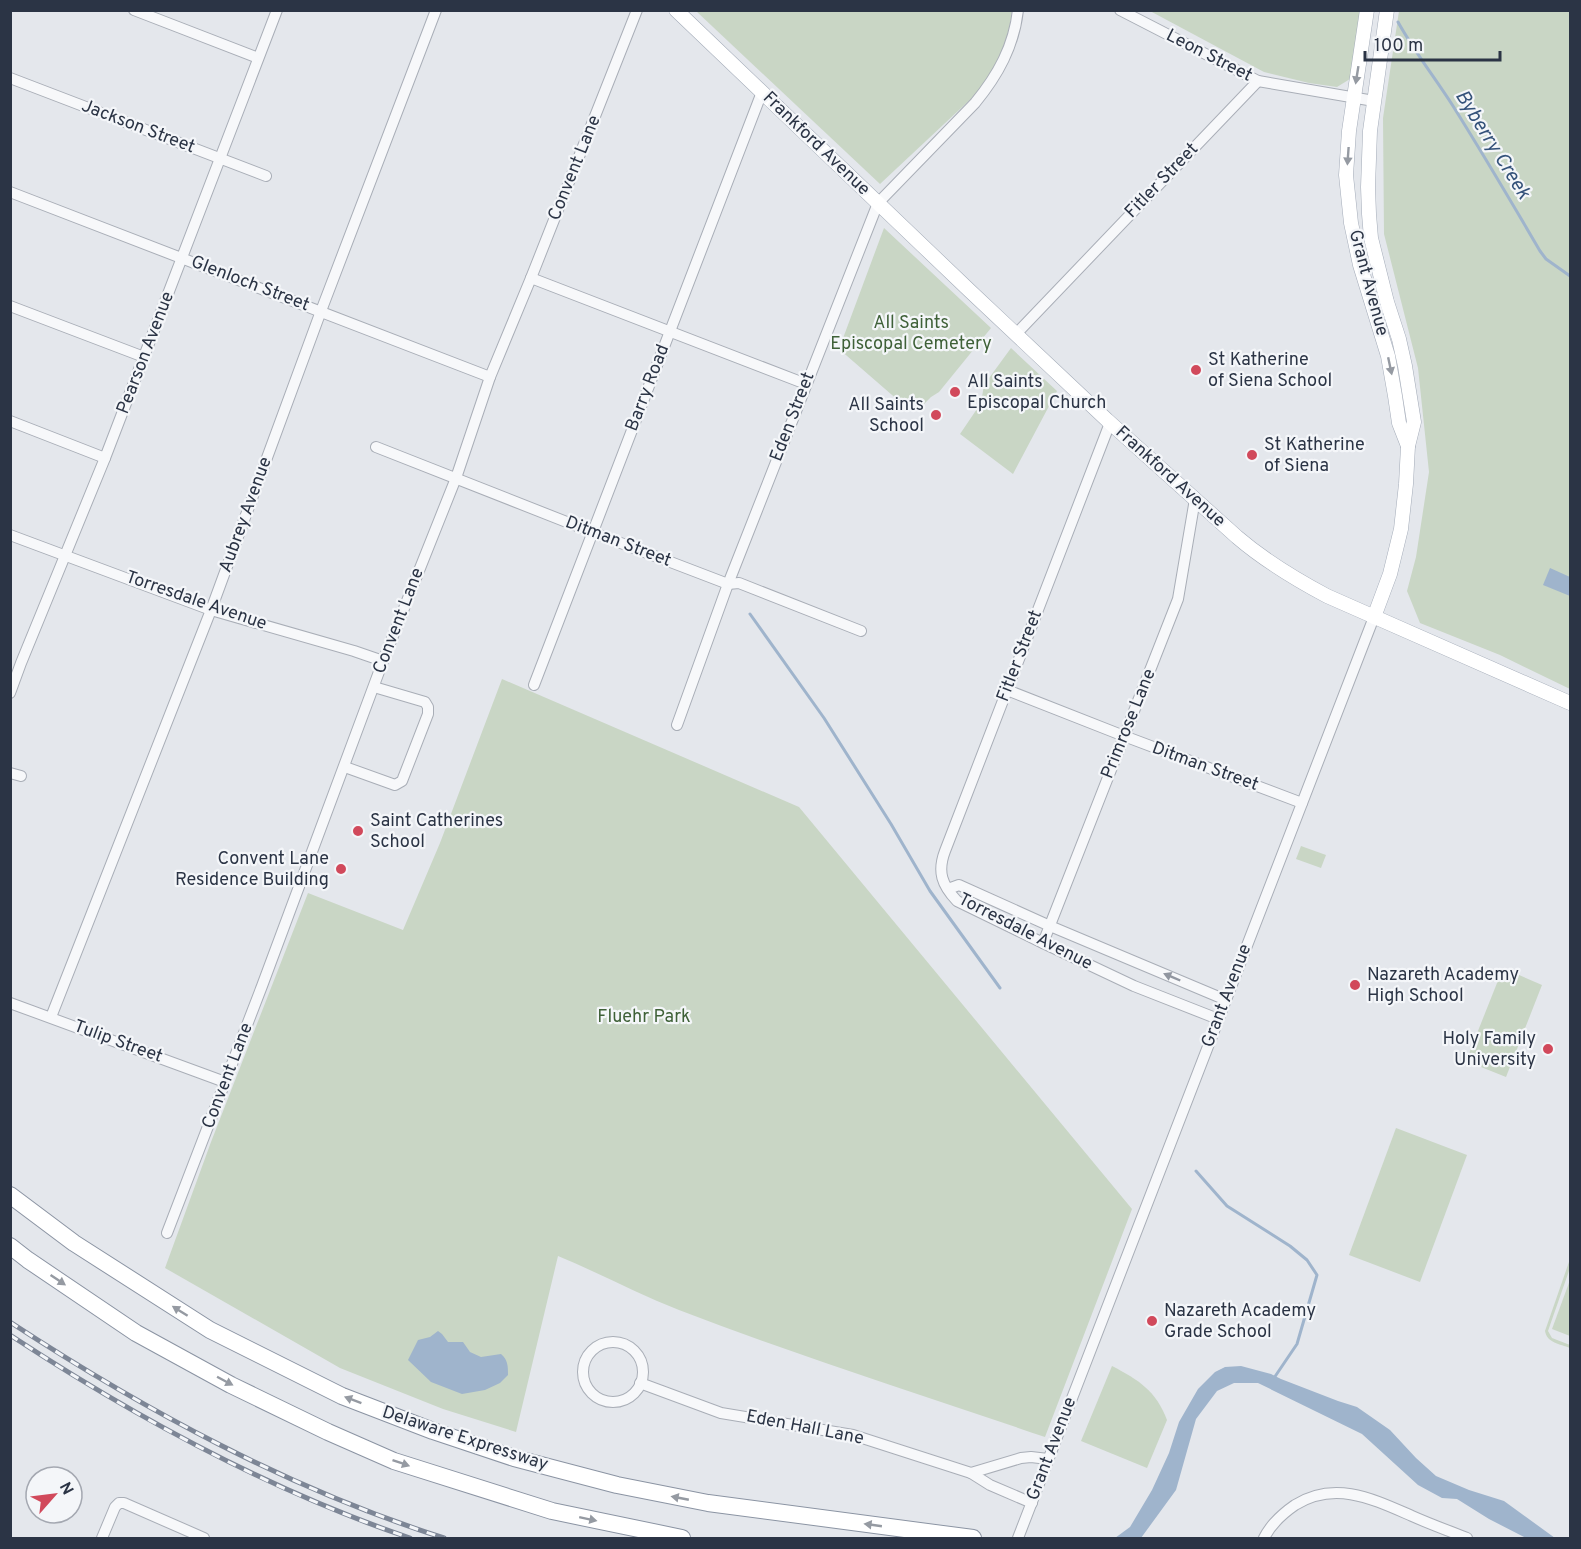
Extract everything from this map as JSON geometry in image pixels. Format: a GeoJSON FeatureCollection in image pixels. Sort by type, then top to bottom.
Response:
{"type":"FeatureCollection","features":[{"type":"Feature","properties":{"kind":"highway","name":"Delaware Expressway"},"geometry":{"type":"LineString","coordinates":[[10,1195],[74,1243],[210,1330],[342,1396],[428,1429],[514,1458],[664,1495],[973,1539]]}},
{"type":"Feature","properties":{"kind":"highway"},"geometry":{"type":"LineString","coordinates":[[10,1246],[136,1333],[231,1385],[338,1437],[394,1461],[552,1511],[682,1539]]}},
{"type":"Feature","properties":{"kind":"main road","name":"Frankford Avenue"},"geometry":{"type":"LineString","coordinates":[[676,10],[1110,423],[1237,537],[1277,567],[1314,589],[1570,703]]}},
{"type":"Feature","properties":{"kind":"main road","name":"Grant Avenue"},"geometry":{"type":"LineString","coordinates":[[1367,10],[1349,131],[1347,175],[1351,223],[1360,265],[1388,356],[1398,423],[1408,446]]}},
{"type":"Feature","properties":{"kind":"main road","name":"Grant Avenue"},"geometry":{"type":"LineString","coordinates":[[1374,616],[1390,574],[1401,529],[1407,484],[1408,446],[1414,422],[1401,346],[1384,292],[1371,238],[1369,214],[1368,162],[1387,10]]}},
{"type":"Feature","properties":{"kind":"street"},"geometry":{"type":"LineString","coordinates":[[134,10],[258,58]]}},
{"type":"Feature","properties":{"kind":"street","name":"Pearson Avenue"},"geometry":{"type":"LineString","coordinates":[[10,693],[16,661],[66,556],[277,10]]}},
{"type":"Feature","properties":{"kind":"street","name":"Aubrey Avenue"},"geometry":{"type":"LineString","coordinates":[[51,1017],[211,610],[436,10]]}},
{"type":"Feature","properties":{"kind":"street","name":"Convent Lane"},"geometry":{"type":"LineString","coordinates":[[167,1233],[266,978],[383,661],[456,477],[490,377],[637,10]]}},
{"type":"Feature","properties":{"kind":"street","name":"Eden Street"},"geometry":{"type":"LineString","coordinates":[[677,725],[728,584],[878,203],[986,90],[1005,59],[1012,40],[1018,10]]}},
{"type":"Feature","properties":{"kind":"street","name":"Leon Street"},"geometry":{"type":"LineString","coordinates":[[1120,10],[1258,81],[1374,101]]}},
{"type":"Feature","properties":{"kind":"street","name":"Jackson Street"},"geometry":{"type":"LineString","coordinates":[[10,78],[266,176]]}},
{"type":"Feature","properties":{"kind":"street","name":"Fitler Street"},"geometry":{"type":"LineString","coordinates":[[1016,334],[1258,81]]}},
{"type":"Feature","properties":{"kind":"street","name":"Barry Road"},"geometry":{"type":"LineString","coordinates":[[534,685],[762,92]]}},
{"type":"Feature","properties":{"kind":"street","name":"Glenloch Street"},"geometry":{"type":"LineString","coordinates":[[10,192],[490,377]]}},
{"type":"Feature","properties":{"kind":"street"},"geometry":{"type":"LineString","coordinates":[[531,278],[806,384]]}},
{"type":"Feature","properties":{"kind":"street"},"geometry":{"type":"LineString","coordinates":[[10,306],[144,357]]}},
{"type":"Feature","properties":{"kind":"street"},"geometry":{"type":"LineString","coordinates":[[10,421],[105,458]]}},
{"type":"Feature","properties":{"kind":"street","name":"Fitler Street"},"geometry":{"type":"LineString","coordinates":[[948,889],[940,868],[942,859],[1110,423]]}},
{"type":"Feature","properties":{"kind":"street","name":"Ditman Street"},"geometry":{"type":"LineString","coordinates":[[376,447],[728,584],[739,583],[861,631]]}},
{"type":"Feature","properties":{"kind":"street","name":"Primrose Lane"},"geometry":{"type":"LineString","coordinates":[[1043,944],[1178,599],[1195,499]]}},
{"type":"Feature","properties":{"kind":"street","name":"Torresdale Avenue"},"geometry":{"type":"LineString","coordinates":[[10,535],[211,610],[383,661]]}},
{"type":"Feature","properties":{"kind":"street","name":"Grant Avenue"},"geometry":{"type":"LineString","coordinates":[[1018,1539],[1374,616]]}},
{"type":"Feature","properties":{"kind":"street"},"geometry":{"type":"LineString","coordinates":[[345,767],[399,784],[428,714],[425,702],[374,687]]}},
{"type":"Feature","properties":{"kind":"street","name":"Ditman Street"},"geometry":{"type":"LineString","coordinates":[[1007,690],[1302,803]]}},
{"type":"Feature","properties":{"kind":"street","name":"Torresdale Avenue"},"geometry":{"type":"LineString","coordinates":[[1218,1019],[1134,986],[1043,944],[957,900],[948,889],[959,885],[1226,1000]]}},
{"type":"Feature","properties":{"kind":"street","name":"Tulip Street"},"geometry":{"type":"LineString","coordinates":[[10,1003],[225,1082]]}},
{"type":"Feature","properties":{"kind":"street"},"geometry":{"type":"LineString","coordinates":[[614,1342],[626,1345],[639,1359],[642,1370],[640,1383],[633,1393],[623,1400],[605,1401],[594,1395],[586,1385],[583,1373],[585,1361],[592,1351],[602,1344],[614,1342]]}},
{"type":"Feature","properties":{"kind":"street","name":"Eden Hall Lane"},"geometry":{"type":"LineString","coordinates":[[640,1383],[721,1413],[853,1435],[971,1473],[990,1485],[1032,1503]]}},
{"type":"Feature","properties":{"kind":"street"},"geometry":{"type":"LineString","coordinates":[[971,1473],[1021,1458],[1048,1459]]}},
{"type":"Feature","properties":{"kind":"street"},"geometry":{"type":"LineString","coordinates":[[1264,1539],[1278,1519],[1301,1501],[1323,1493],[1335,1492],[1356,1495],[1386,1505],[1467,1539]]}},
{"type":"Feature","properties":{"kind":"street"},"geometry":{"type":"LineString","coordinates":[[102,1539],[115,1507],[119,1503],[124,1503],[204,1539]]}},
{"type":"Feature","properties":{"kind":"green space"},"geometry":{"type":"Polygon","coordinates":[[[696,11],[1012,11],[1004,46],[974,96],[880,184],[696,11]]]}},
{"type":"Feature","properties":{"kind":"green space"},"geometry":{"type":"Polygon","coordinates":[[[1150,11],[1361,11],[1350,79],[1337,87],[1264,72],[1150,11]]]}},
{"type":"Feature","properties":{"kind":"green space"},"geometry":{"type":"Polygon","coordinates":[[[1399,11],[1570,11],[1570,689],[1500,655],[1420,623],[1407,591],[1416,557],[1429,472],[1418,368],[1384,234],[1383,118],[1399,11]]]}},
{"type":"Feature","properties":{"kind":"green space","name":"All Saints Episcopal Cemetery"},"geometry":{"type":"Polygon","coordinates":[[[884,228],[991,328],[939,392],[920,408],[907,408],[839,349],[884,228]]]}},
{"type":"Feature","properties":{"kind":"green space","name":"All Saints Episcopal Cemetery"},"geometry":{"type":"Polygon","coordinates":[[[1011,348],[1057,391],[1013,474],[960,434],[981,403],[984,385],[1011,348]]]}},
{"type":"Feature","properties":{"kind":"green space","name":"Fluehr Park"},"geometry":{"type":"Polygon","coordinates":[[[502,679],[799,807],[1132,1209],[1045,1437],[724,1327],[664,1304],[558,1256],[516,1432],[443,1409],[340,1368],[165,1268],[211,1142],[308,893],[403,930],[440,843],[502,679]]]}},
{"type":"Feature","properties":{"kind":"green space"},"geometry":{"type":"Polygon","coordinates":[[[1301,846],[1326,855],[1321,868],[1296,859],[1301,846]]]}},
{"type":"Feature","properties":{"kind":"green space"},"geometry":{"type":"Polygon","coordinates":[[[1503,968],[1542,985],[1506,1077],[1466,1061],[1503,968]]]}},
{"type":"Feature","properties":{"kind":"green space"},"geometry":{"type":"Polygon","coordinates":[[[1396,1128],[1467,1155],[1420,1282],[1349,1255],[1396,1128]]]}},
{"type":"Feature","properties":{"kind":"green space"},"geometry":{"type":"Polygon","coordinates":[[[1570,1259],[1570,1268],[1548,1331],[1552,1338],[1570,1345],[1570,1348],[1551,1341],[1545,1331],[1570,1259]]]}},
{"type":"Feature","properties":{"kind":"green space"},"geometry":{"type":"Polygon","coordinates":[[[1570,1280],[1570,1336],[1552,1329],[1570,1280]]]}},
{"type":"Feature","properties":{"kind":"green space"},"geometry":{"type":"Polygon","coordinates":[[[1112,1366],[1146,1387],[1158,1401],[1167,1420],[1147,1468],[1081,1441],[1112,1366]]]}},
{"type":"Feature","properties":{"kind":"water"},"geometry":{"type":"Polygon","coordinates":[[[1550,568],[1570,577],[1570,596],[1543,585],[1550,568]]]}},
{"type":"Feature","properties":{"kind":"water"},"geometry":{"type":"Polygon","coordinates":[[[438,1331],[448,1342],[463,1342],[470,1352],[481,1357],[501,1354],[507,1363],[508,1375],[500,1383],[485,1390],[462,1394],[431,1382],[408,1360],[418,1340],[430,1337],[438,1331]]]}},
{"type":"Feature","properties":{"kind":"water"},"geometry":{"type":"Polygon","coordinates":[[[1241,1366],[1271,1374],[1357,1407],[1390,1430],[1436,1476],[1504,1501],[1555,1538],[1526,1538],[1457,1499],[1442,1498],[1418,1485],[1362,1434],[1258,1383],[1234,1383],[1217,1391],[1196,1419],[1176,1490],[1141,1538],[1115,1538],[1130,1527],[1152,1490],[1169,1453],[1179,1422],[1198,1389],[1215,1372],[1225,1367],[1241,1366]]]}},
{"type":"Feature","properties":{"kind":"waterway","name":"Byberry Creek"},"geometry":{"type":"LineString","coordinates":[[1398,22],[1464,124],[1540,251],[1546,259],[1570,276]]}},
{"type":"Feature","properties":{"kind":"waterway"},"geometry":{"type":"LineString","coordinates":[[750,614],[824,718],[930,891],[1000,988]]}},
{"type":"Feature","properties":{"kind":"waterway"},"geometry":{"type":"LineString","coordinates":[[1196,1171],[1227,1206],[1290,1246],[1307,1260],[1317,1275],[1297,1344],[1274,1378]]}},
{"type":"Feature","properties":{"kind":"railway"},"geometry":{"type":"LineString","coordinates":[[10,1322],[166,1417],[220,1445],[330,1496],[444,1538]]}},
{"type":"Feature","properties":{"kind":"railway"},"geometry":{"type":"LineString","coordinates":[[10,1335],[105,1395],[204,1449],[305,1498],[410,1538]]}},
{"type":"Feature","properties":{"kind":"place","name":"St Katherine of Siena School"},"geometry":{"type":"Point","coordinates":[1196,370]}},
{"type":"Feature","properties":{"kind":"place","name":"All Saints Episcopal Church"},"geometry":{"type":"Point","coordinates":[955,392]}},
{"type":"Feature","properties":{"kind":"place","name":"All Saints School"},"geometry":{"type":"Point","coordinates":[936,415]}},
{"type":"Feature","properties":{"kind":"place","name":"St Katherine of Siena"},"geometry":{"type":"Point","coordinates":[1252,455]}},
{"type":"Feature","properties":{"kind":"place","name":"Saint Catherines School"},"geometry":{"type":"Point","coordinates":[358,831]}},
{"type":"Feature","properties":{"kind":"place","name":"Convent Lane Residence Building"},"geometry":{"type":"Point","coordinates":[341,869]}},
{"type":"Feature","properties":{"kind":"place","name":"Nazareth Academy High School"},"geometry":{"type":"Point","coordinates":[1355,985]}},
{"type":"Feature","properties":{"kind":"place","name":"Holy Family University"},"geometry":{"type":"Point","coordinates":[1548,1049]}},
{"type":"Feature","properties":{"kind":"place","name":"Nazareth Academy Grade School"},"geometry":{"type":"Point","coordinates":[1152,1321]}}]}
